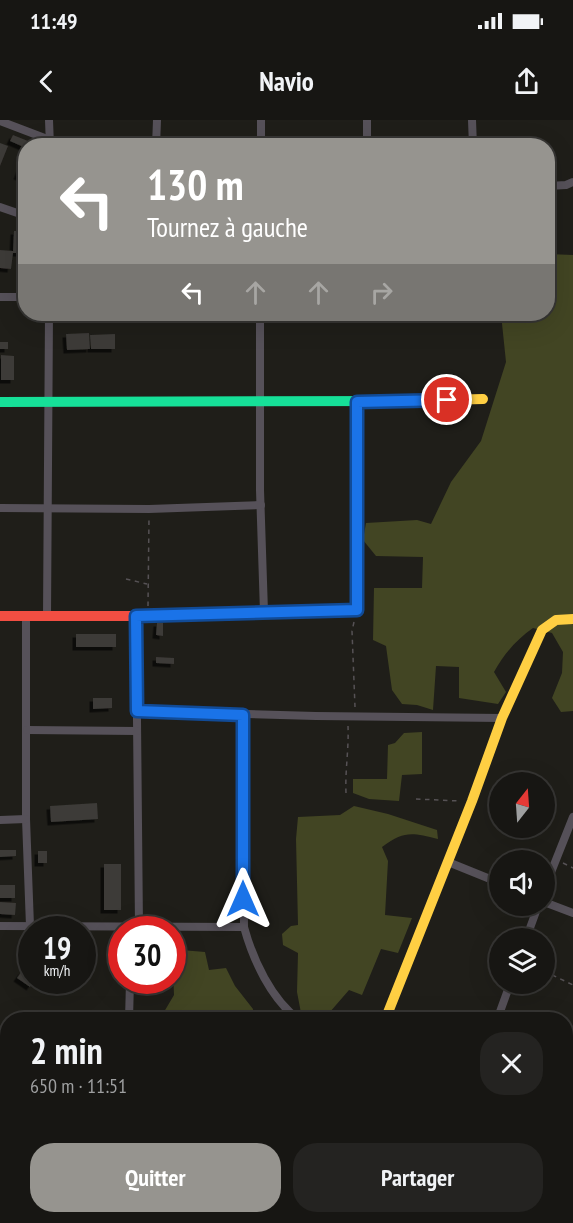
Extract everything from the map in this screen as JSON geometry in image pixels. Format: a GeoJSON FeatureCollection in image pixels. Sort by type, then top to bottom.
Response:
{"type":"FeatureCollection","features":[{"type":"Feature","properties":{"kind":"street"},"geometry":{"type":"LineString","coordinates":[[49,120],[50,138]]}},
{"type":"Feature","properties":{"kind":"street"},"geometry":{"type":"LineString","coordinates":[[156,138],[157,120]]}},
{"type":"Feature","properties":{"kind":"street"},"geometry":{"type":"LineString","coordinates":[[261,120],[261,138]]}},
{"type":"Feature","properties":{"kind":"street"},"geometry":{"type":"LineString","coordinates":[[367,120],[367,138]]}},
{"type":"Feature","properties":{"kind":"street"},"geometry":{"type":"LineString","coordinates":[[472,120],[473,138]]}},
{"type":"Feature","properties":{"kind":"street"},"geometry":{"type":"LineString","coordinates":[[0,121],[39,138]]}},
{"type":"Feature","properties":{"kind":"street"},"geometry":{"type":"LineString","coordinates":[[555,186],[573,182]]}},
{"type":"Feature","properties":{"kind":"street"},"geometry":{"type":"LineString","coordinates":[[0,207],[18,213]]}},
{"type":"Feature","properties":{"kind":"street"},"geometry":{"type":"LineString","coordinates":[[0,297],[18,297]]}},
{"type":"Feature","properties":{"kind":"street"},"geometry":{"type":"LineString","coordinates":[[47,616],[49,321]]}},
{"type":"Feature","properties":{"kind":"street"},"geometry":{"type":"LineString","coordinates":[[260,321],[264,612]]}},
{"type":"Feature","properties":{"kind":"street"},"geometry":{"type":"LineString","coordinates":[[0,402],[357,402],[483,399]]}},
{"type":"Feature","properties":{"kind":"street"},"geometry":{"type":"LineString","coordinates":[[0,616],[142,616],[357,610],[357,402]]}},
{"type":"Feature","properties":{"kind":"street"},"geometry":{"type":"LineString","coordinates":[[0,508],[149,509],[261,505]]}},
{"type":"Feature","properties":{"kind":"street"},"geometry":{"type":"LineString","coordinates":[[26,616],[26,819],[30,916]]}},
{"type":"Feature","properties":{"kind":"street"},"geometry":{"type":"LineString","coordinates":[[133,916],[137,711],[142,616]]}},
{"type":"Feature","properties":{"kind":"street"},"geometry":{"type":"LineString","coordinates":[[388,1012],[472,801],[502,718],[542,630],[550,621],[559,618],[573,619]]}},
{"type":"Feature","properties":{"kind":"street"},"geometry":{"type":"LineString","coordinates":[[137,711],[243,715],[502,718]]}},
{"type":"Feature","properties":{"kind":"street"},"geometry":{"type":"LineString","coordinates":[[243,715],[244,927],[256,962],[288,1011]]}},
{"type":"Feature","properties":{"kind":"street"},"geometry":{"type":"LineString","coordinates":[[27,730],[137,731]]}},
{"type":"Feature","properties":{"kind":"street"},"geometry":{"type":"LineString","coordinates":[[555,865],[573,817]]}},
{"type":"Feature","properties":{"kind":"street"},"geometry":{"type":"LineString","coordinates":[[0,820],[26,819]]}},
{"type":"Feature","properties":{"kind":"street"},"geometry":{"type":"LineString","coordinates":[[448,862],[489,879]]}},
{"type":"Feature","properties":{"kind":"street"},"geometry":{"type":"LineString","coordinates":[[555,906],[573,913]]}},
{"type":"Feature","properties":{"kind":"street"},"geometry":{"type":"LineString","coordinates":[[0,926],[18,926]]}},
{"type":"Feature","properties":{"kind":"street"},"geometry":{"type":"LineString","coordinates":[[186,928],[244,927]]}},
{"type":"Feature","properties":{"kind":"street"},"geometry":{"type":"LineString","coordinates":[[129,994],[129,1012]]}},
{"type":"Feature","properties":{"kind":"street"},"geometry":{"type":"LineString","coordinates":[[500,1012],[506,994]]}},
{"type":"Feature","properties":{"kind":"path"},"geometry":{"type":"LineString","coordinates":[[142,616],[148,584],[149,509]]}},
{"type":"Feature","properties":{"kind":"path"},"geometry":{"type":"LineString","coordinates":[[126,579],[148,584]]}},
{"type":"Feature","properties":{"kind":"path"},"geometry":{"type":"LineString","coordinates":[[346,793],[345,768],[349,753],[351,716],[352,631],[357,610]]}},
{"type":"Feature","properties":{"kind":"path"},"geometry":{"type":"LineString","coordinates":[[416,799],[472,801]]}},
{"type":"Feature","properties":{"kind":"path"},"geometry":{"type":"LineString","coordinates":[[557,861],[573,868]]}},
{"type":"Feature","properties":{"kind":"path"},"geometry":{"type":"LineString","coordinates":[[555,976],[573,985]]}},
{"type":"Feature","properties":{"kind":"green space"},"geometry":{"type":"Polygon","coordinates":[[[555,254],[573,255],[573,711],[561,712],[552,698],[562,673],[563,652],[552,633],[533,628],[511,648],[494,672],[506,692],[498,704],[459,698],[459,667],[436,666],[433,710],[417,705],[402,704],[392,690],[386,646],[373,640],[374,588],[422,588],[423,557],[376,556],[363,540],[366,523],[417,520],[431,524],[451,482],[481,441],[506,362],[502,321],[555,321],[555,254]]]}},
{"type":"Feature","properties":{"kind":"green space"},"geometry":{"type":"Polygon","coordinates":[[[422,732],[422,774],[402,775],[399,801],[369,799],[353,793],[353,779],[387,779],[388,745],[395,743],[404,733],[422,732]]]}},
{"type":"Feature","properties":{"kind":"green space"},"geometry":{"type":"Polygon","coordinates":[[[354,806],[388,814],[437,830],[438,839],[409,834],[382,847],[388,861],[385,915],[412,918],[398,953],[381,949],[362,995],[349,990],[330,1012],[301,1012],[297,992],[298,953],[283,945],[282,934],[291,926],[298,925],[296,839],[298,817],[340,815],[354,806]]]}},
{"type":"Feature","properties":{"kind":"green space"},"geometry":{"type":"Polygon","coordinates":[[[186,950],[205,952],[209,970],[226,968],[253,1012],[164,1012],[174,995],[186,994],[186,950]]]}},
{"type":"Feature","properties":{"kind":"building"},"geometry":{"type":"Polygon","coordinates":[[[13,135],[20,138],[18,138],[18,144],[10,141],[13,135]]]}},
{"type":"Feature","properties":{"kind":"building"},"geometry":{"type":"Polygon","coordinates":[[[0,143],[8,146],[0,166],[0,143]]]}},
{"type":"Feature","properties":{"kind":"building"},"geometry":{"type":"Polygon","coordinates":[[[14,231],[18,231],[18,253],[13,253],[11,269],[0,268],[0,250],[13,251],[14,231]]]}},
{"type":"Feature","properties":{"kind":"building"},"geometry":{"type":"Polygon","coordinates":[[[89,333],[90,349],[67,350],[66,334],[89,333]]]}},
{"type":"Feature","properties":{"kind":"building"},"geometry":{"type":"Polygon","coordinates":[[[115,334],[115,349],[91,349],[90,335],[115,334]]]}},
{"type":"Feature","properties":{"kind":"building"},"geometry":{"type":"Polygon","coordinates":[[[0,342],[8,342],[8,349],[0,349],[0,342]]]}},
{"type":"Feature","properties":{"kind":"building"},"geometry":{"type":"Polygon","coordinates":[[[1,355],[14,356],[14,380],[1,380],[1,355]]]}},
{"type":"Feature","properties":{"kind":"building"},"geometry":{"type":"Polygon","coordinates":[[[157,623],[163,623],[163,636],[156,635],[157,623]]]}},
{"type":"Feature","properties":{"kind":"building"},"geometry":{"type":"Polygon","coordinates":[[[76,634],[116,634],[116,647],[76,647],[76,634]]]}},
{"type":"Feature","properties":{"kind":"building"},"geometry":{"type":"Polygon","coordinates":[[[156,657],[174,658],[174,664],[156,663],[156,657]]]}},
{"type":"Feature","properties":{"kind":"building"},"geometry":{"type":"Polygon","coordinates":[[[93,698],[112,698],[112,708],[93,709],[93,698]]]}},
{"type":"Feature","properties":{"kind":"building"},"geometry":{"type":"Polygon","coordinates":[[[97,803],[98,819],[51,822],[50,806],[97,803]]]}},
{"type":"Feature","properties":{"kind":"building"},"geometry":{"type":"Polygon","coordinates":[[[0,850],[16,850],[16,856],[0,857],[0,850]]]}},
{"type":"Feature","properties":{"kind":"building"},"geometry":{"type":"Polygon","coordinates":[[[38,851],[47,851],[47,863],[38,863],[38,851]]]}},
{"type":"Feature","properties":{"kind":"building"},"geometry":{"type":"Polygon","coordinates":[[[104,864],[121,864],[121,910],[104,910],[104,864]]]}},
{"type":"Feature","properties":{"kind":"building"},"geometry":{"type":"Polygon","coordinates":[[[0,885],[15,885],[15,898],[0,898],[0,885]]]}},
{"type":"Feature","properties":{"kind":"building"},"geometry":{"type":"Polygon","coordinates":[[[0,902],[16,903],[15,915],[0,914],[0,902]]]}},
{"type":"Feature","properties":{"kind":"traffic: fast"},"geometry":{"type":"LineString","coordinates":[[0,402],[404,401]]}},
{"type":"Feature","properties":{"kind":"traffic: fast"},"geometry":{"type":"LineString","coordinates":[[357,402],[357,512]]}},
{"type":"Feature","properties":{"kind":"traffic: slow"},"geometry":{"type":"LineString","coordinates":[[404,401],[483,399]]}},
{"type":"Feature","properties":{"kind":"traffic: slow"},"geometry":{"type":"LineString","coordinates":[[388,1012],[472,801],[502,718],[542,630],[556,620],[573,619]]}},
{"type":"Feature","properties":{"kind":"traffic: jam"},"geometry":{"type":"LineString","coordinates":[[0,616],[148,616],[357,610],[357,512]]}},
{"type":"Feature","properties":{"kind":"route"},"geometry":{"type":"LineString","coordinates":[[243,899],[243,715],[137,711],[136,616],[357,610],[357,402],[447,400]]}}]}
